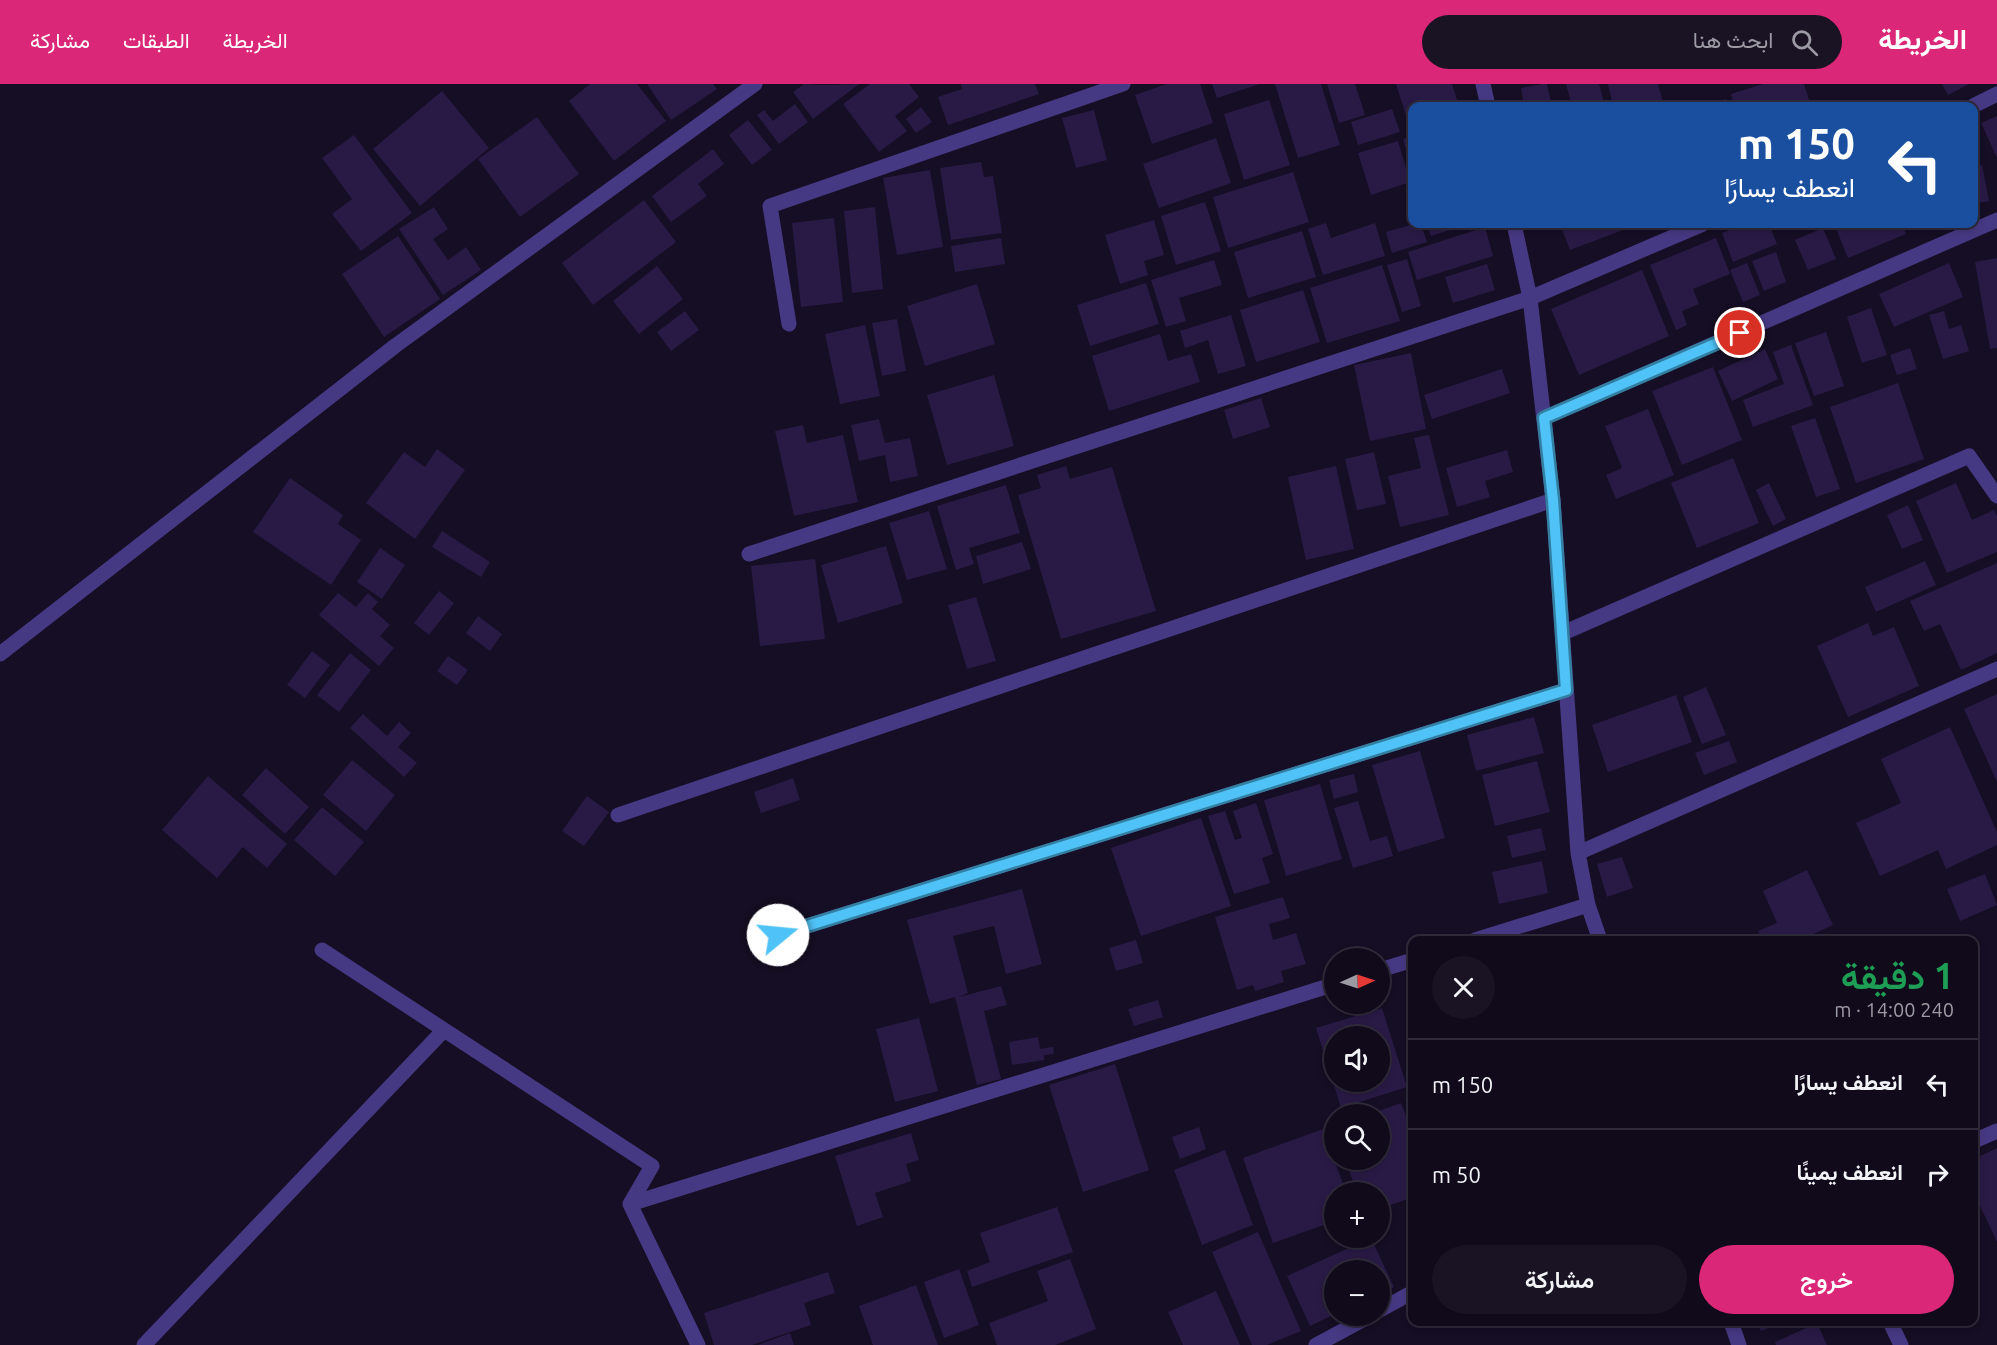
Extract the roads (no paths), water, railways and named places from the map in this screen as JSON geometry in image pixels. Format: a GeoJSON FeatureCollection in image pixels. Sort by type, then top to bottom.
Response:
{"type":"FeatureCollection","features":[{"type":"Feature","properties":{"kind":"street"},"geometry":{"type":"LineString","coordinates":[[0,654],[395,346],[755,84]]}},
{"type":"Feature","properties":{"kind":"street"},"geometry":{"type":"LineString","coordinates":[[789,324],[770,206],[1122,84]]}},
{"type":"Feature","properties":{"kind":"street"},"geometry":{"type":"LineString","coordinates":[[1488,86],[1488,102]]}},
{"type":"Feature","properties":{"kind":"street"},"geometry":{"type":"LineString","coordinates":[[1978,103],[1997,94]]}},
{"type":"Feature","properties":{"kind":"street"},"geometry":{"type":"LineString","coordinates":[[1544,418],[1997,220]]}},
{"type":"Feature","properties":{"kind":"street"},"geometry":{"type":"LineString","coordinates":[[1515,228],[1530,298],[1553,500],[1578,853],[1588,905],[1599,936]]}},
{"type":"Feature","properties":{"kind":"street"},"geometry":{"type":"LineString","coordinates":[[749,554],[1530,298],[1693,228]]}},
{"type":"Feature","properties":{"kind":"street"},"geometry":{"type":"LineString","coordinates":[[1563,633],[1969,456],[1997,496]]}},
{"type":"Feature","properties":{"kind":"street"},"geometry":{"type":"LineString","coordinates":[[618,815],[1553,500]]}},
{"type":"Feature","properties":{"kind":"street"},"geometry":{"type":"LineString","coordinates":[[1578,853],[1997,669]]}},
{"type":"Feature","properties":{"kind":"street"},"geometry":{"type":"LineString","coordinates":[[778,935],[1566,690]]}},
{"type":"Feature","properties":{"kind":"street"},"geometry":{"type":"LineString","coordinates":[[1488,936],[1588,905]]}},
{"type":"Feature","properties":{"kind":"street"},"geometry":{"type":"LineString","coordinates":[[322,950],[652,1166],[630,1204]]}},
{"type":"Feature","properties":{"kind":"street"},"geometry":{"type":"LineString","coordinates":[[1390,967],[1408,962]]}},
{"type":"Feature","properties":{"kind":"street"},"geometry":{"type":"LineString","coordinates":[[630,1204],[1324,987]]}},
{"type":"Feature","properties":{"kind":"street"},"geometry":{"type":"LineString","coordinates":[[144,1345],[444,1030]]}},
{"type":"Feature","properties":{"kind":"street"},"geometry":{"type":"LineString","coordinates":[[1978,1140],[1997,1131]]}},
{"type":"Feature","properties":{"kind":"street"},"geometry":{"type":"LineString","coordinates":[[630,1204],[698,1345]]}},
{"type":"Feature","properties":{"kind":"street"},"geometry":{"type":"LineString","coordinates":[[1390,1305],[1408,1295]]}},
{"type":"Feature","properties":{"kind":"street"},"geometry":{"type":"LineString","coordinates":[[1316,1345],[1351,1326]]}},
{"type":"Feature","properties":{"kind":"street"},"geometry":{"type":"LineString","coordinates":[[1732,1326],[1739,1345]]}},
{"type":"Feature","properties":{"kind":"street"},"geometry":{"type":"LineString","coordinates":[[1892,1326],[1901,1345]]}}]}
